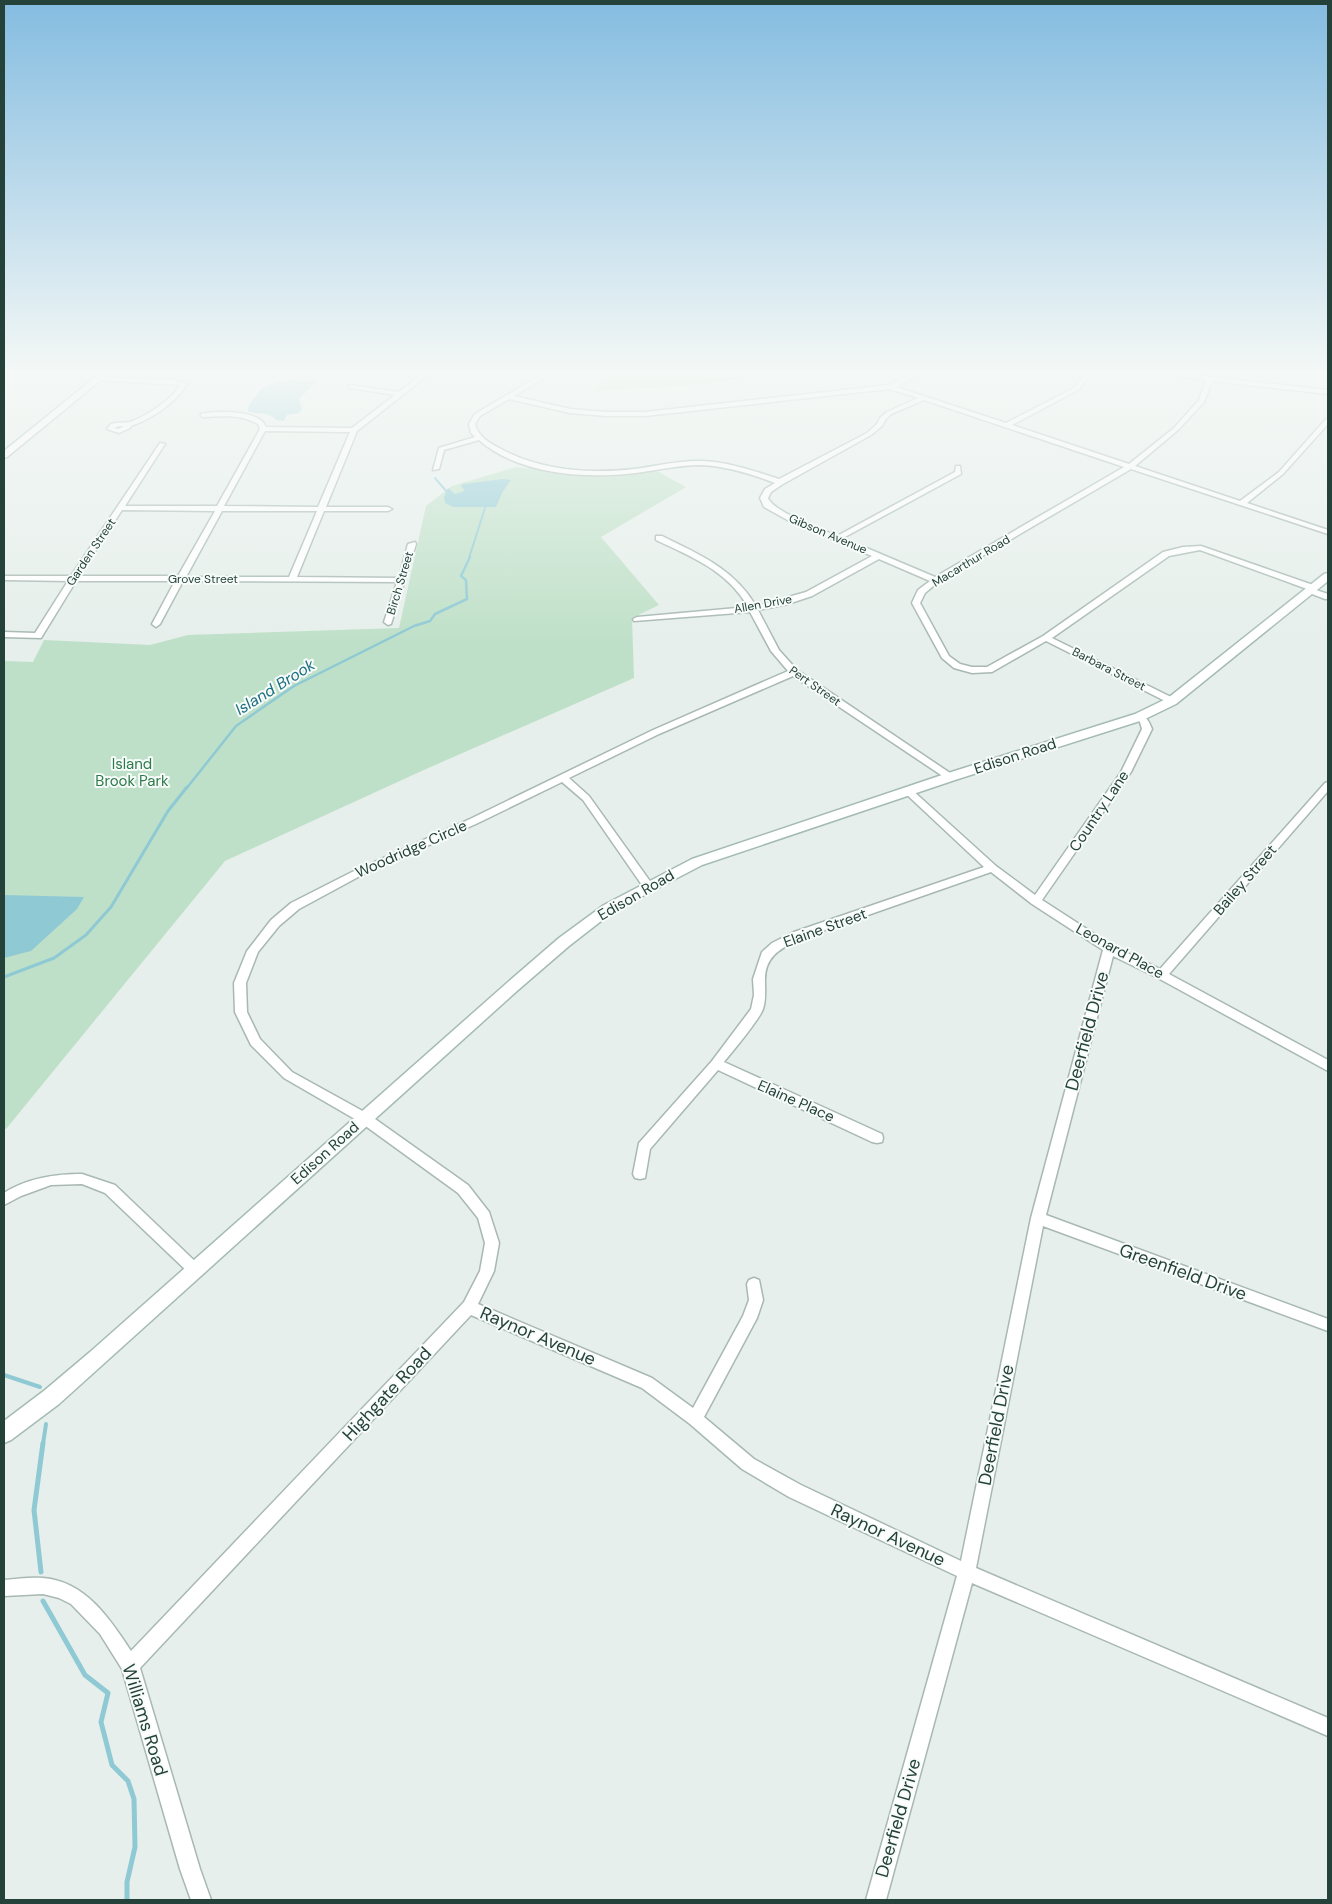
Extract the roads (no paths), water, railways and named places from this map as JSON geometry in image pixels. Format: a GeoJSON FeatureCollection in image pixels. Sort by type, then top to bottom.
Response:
{"type":"FeatureCollection","features":[{"type":"Feature","properties":{"kind":"street","name":"Garden Street"},"geometry":{"type":"LineString","coordinates":[[4,635],[38,636],[149,464]]}},
{"type":"Feature","properties":{"kind":"street"},"geometry":{"type":"LineString","coordinates":[[156,624],[243,464]]}},
{"type":"Feature","properties":{"kind":"street"},"geometry":{"type":"LineString","coordinates":[[292,579],[340,464]]}},
{"type":"Feature","properties":{"kind":"street"},"geometry":{"type":"LineString","coordinates":[[435,469],[437,464]]}},
{"type":"Feature","properties":{"kind":"street"},"geometry":{"type":"LineString","coordinates":[[534,464],[548,468],[605,472],[635,471],[677,464]]}},
{"type":"Feature","properties":{"kind":"street"},"geometry":{"type":"LineString","coordinates":[[710,464],[745,469],[780,482]]}},
{"type":"Feature","properties":{"kind":"street","name":"Gibson Avenue"},"geometry":{"type":"LineString","coordinates":[[814,464],[780,482],[768,491],[764,498],[767,505],[794,520],[935,580]]}},
{"type":"Feature","properties":{"kind":"street"},"geometry":{"type":"LineString","coordinates":[[1122,464],[1328,532]]}},
{"type":"Feature","properties":{"kind":"street","name":"Macarthur Road"},"geometry":{"type":"LineString","coordinates":[[1132,464],[935,580],[922,592],[916,603],[946,658],[957,666],[972,670],[990,670],[1046,638],[1166,554],[1186,548],[1201,548],[1215,552],[1312,589],[1328,597]]}},
{"type":"Feature","properties":{"kind":"street"},"geometry":{"type":"LineString","coordinates":[[1242,503],[1281,474],[1290,464]]}},
{"type":"Feature","properties":{"kind":"street"},"geometry":{"type":"LineString","coordinates":[[838,538],[959,473],[958,467]]}},
{"type":"Feature","properties":{"kind":"street"},"geometry":{"type":"LineString","coordinates":[[120,508],[388,509]]}},
{"type":"Feature","properties":{"kind":"street","name":"Pert Street"},"geometry":{"type":"LineString","coordinates":[[659,538],[723,572],[736,584],[753,609],[771,647],[781,662],[950,777]]}},
{"type":"Feature","properties":{"kind":"street","name":"Birch Street"},"geometry":{"type":"LineString","coordinates":[[388,622],[412,544]]}},
{"type":"Feature","properties":{"kind":"street","name":"Allen Drive"},"geometry":{"type":"LineString","coordinates":[[637,619],[753,609],[786,602],[809,594],[878,556]]}},
{"type":"Feature","properties":{"kind":"street","name":"Edison Road"},"geometry":{"type":"LineString","coordinates":[[4,1433],[52,1397],[564,942],[608,908],[696,862],[950,777],[1139,717],[1172,701],[1328,576]]}},
{"type":"Feature","properties":{"kind":"street","name":"Grove Street"},"geometry":{"type":"LineString","coordinates":[[4,578],[402,580]]}},
{"type":"Feature","properties":{"kind":"street","name":"Barbara Street"},"geometry":{"type":"LineString","coordinates":[[1046,638],[1172,701]]}},
{"type":"Feature","properties":{"kind":"street","name":"Woodridge Circle"},"geometry":{"type":"LineString","coordinates":[[364,1118],[288,1075],[255,1042],[241,1012],[240,983],[253,951],[275,923],[294,906],[356,874],[474,821],[656,732],[794,672]]}},
{"type":"Feature","properties":{"kind":"street","name":"Country Lane"},"geometry":{"type":"LineString","coordinates":[[1036,901],[1126,772],[1147,728],[1144,721],[1139,717]]}},
{"type":"Feature","properties":{"kind":"street"},"geometry":{"type":"LineString","coordinates":[[563,778],[586,798],[648,886]]}},
{"type":"Feature","properties":{"kind":"street","name":"Bailey Street"},"geometry":{"type":"LineString","coordinates":[[1162,974],[1328,785]]}},
{"type":"Feature","properties":{"kind":"street","name":"Leonard Place"},"geometry":{"type":"LineString","coordinates":[[908,791],[992,868],[1036,901],[1109,949],[1162,974],[1328,1066]]}},
{"type":"Feature","properties":{"kind":"street","name":"Elaine Street"},"geometry":{"type":"LineString","coordinates":[[640,1174],[644,1147],[716,1064],[757,1010],[762,965],[766,955],[776,946],[798,935],[992,868]]}},
{"type":"Feature","properties":{"kind":"street","name":"Deerfield Drive"},"geometry":{"type":"LineString","coordinates":[[876,1900],[967,1572],[1038,1218],[1109,949]]}},
{"type":"Feature","properties":{"kind":"street","name":"Elaine Place"},"geometry":{"type":"LineString","coordinates":[[716,1064],[877,1138]]}},
{"type":"Feature","properties":{"kind":"street","name":"Highgate Road"},"geometry":{"type":"LineString","coordinates":[[130,1665],[469,1307],[487,1272],[492,1243],[484,1216],[463,1189],[364,1118]]}},
{"type":"Feature","properties":{"kind":"street"},"geometry":{"type":"LineString","coordinates":[[4,1200],[16,1192],[51,1180],[82,1179],[110,1189],[195,1270]]}},
{"type":"Feature","properties":{"kind":"street","name":"Greenfield Drive"},"geometry":{"type":"LineString","coordinates":[[1038,1218],[1328,1325]]}},
{"type":"Feature","properties":{"kind":"street"},"geometry":{"type":"LineString","coordinates":[[695,1419],[750,1318],[756,1300],[754,1284]]}},
{"type":"Feature","properties":{"kind":"street","name":"Raynor Avenue"},"geometry":{"type":"LineString","coordinates":[[469,1307],[647,1383],[695,1419],[748,1464],[796,1491],[967,1572],[1328,1727]]}},
{"type":"Feature","properties":{"kind":"street","name":"Williams Road"},"geometry":{"type":"LineString","coordinates":[[4,1588],[43,1586],[61,1590],[77,1598],[106,1628],[130,1665],[190,1869],[201,1900]]}},
{"type":"Feature","properties":{"kind":"water"},"geometry":{"type":"Polygon","coordinates":[[[503,479],[511,480],[503,491],[496,507],[453,507],[445,503],[444,497],[448,488],[455,494],[465,491],[461,486],[463,484],[503,479]]]}},
{"type":"Feature","properties":{"kind":"water"},"geometry":{"type":"Polygon","coordinates":[[[4,895],[84,897],[77,909],[31,951],[4,958],[4,895]]]}},
{"type":"Feature","properties":{"kind":"waterway","name":"Island Brook"},"geometry":{"type":"LineString","coordinates":[[435,478],[447,492]]}},
{"type":"Feature","properties":{"kind":"waterway","name":"Island Brook"},"geometry":{"type":"LineString","coordinates":[[469,558],[486,505]]}},
{"type":"Feature","properties":{"kind":"waterway","name":"Island Brook"},"geometry":{"type":"LineString","coordinates":[[186,789],[236,726],[294,686],[414,626],[430,621],[435,614],[467,599],[466,580],[461,576],[470,557]]}},
{"type":"Feature","properties":{"kind":"waterway","name":"Island Brook"},"geometry":{"type":"LineString","coordinates":[[4,977],[54,958],[86,935],[111,907],[168,811],[187,787]]}},
{"type":"Feature","properties":{"kind":"waterway","name":"Island Brook"},"geometry":{"type":"LineString","coordinates":[[4,1375],[40,1387]]}},
{"type":"Feature","properties":{"kind":"waterway","name":"Island Brook"},"geometry":{"type":"LineString","coordinates":[[43,1444],[46,1424]]}},
{"type":"Feature","properties":{"kind":"waterway","name":"Island Brook"},"geometry":{"type":"LineString","coordinates":[[41,1572],[34,1510],[43,1443]]}},
{"type":"Feature","properties":{"kind":"waterway","name":"Island Brook"},"geometry":{"type":"LineString","coordinates":[[43,1601],[85,1675],[108,1693],[101,1722],[112,1765],[128,1781],[134,1799],[135,1847],[127,1882],[127,1900]]}},
{"type":"Feature","properties":{"kind":"park label","name":"Island Brook Park"},"geometry":{"type":"Point","coordinates":[132,772]}}]}
